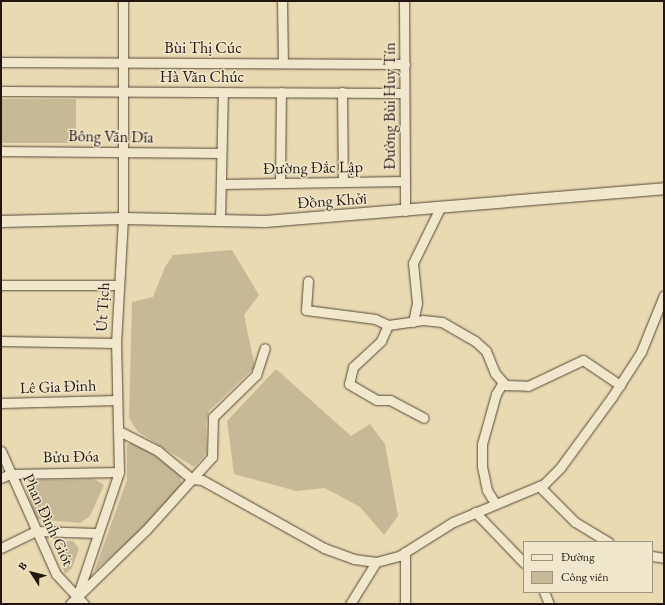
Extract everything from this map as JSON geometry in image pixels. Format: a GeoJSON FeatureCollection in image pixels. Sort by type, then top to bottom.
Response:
{"type":"FeatureCollection","features":[{"type":"Feature","properties":{"kind":"street","name":"Út Tịch"},"geometry":{"type":"LineString","coordinates":[[74,601],[119,472],[119,431],[116,400],[116,343],[123,218],[123,1]]}},
{"type":"Feature","properties":{"kind":"street"},"geometry":{"type":"LineString","coordinates":[[282,1],[283,62]]}},
{"type":"Feature","properties":{"kind":"street","name":"Đường Bùi Huy Tín"},"geometry":{"type":"LineString","coordinates":[[404,1],[406,64],[403,92],[405,211]]}},
{"type":"Feature","properties":{"kind":"street","name":"Bùi Thị Cúc"},"geometry":{"type":"LineString","coordinates":[[1,62],[123,64],[283,62],[406,64]]}},
{"type":"Feature","properties":{"kind":"street","name":"Hà Văn Chúc"},"geometry":{"type":"LineString","coordinates":[[1,91],[403,92]]}},
{"type":"Feature","properties":{"kind":"street"},"geometry":{"type":"LineString","coordinates":[[220,220],[223,92]]}},
{"type":"Feature","properties":{"kind":"street"},"geometry":{"type":"LineString","coordinates":[[280,183],[282,92]]}},
{"type":"Feature","properties":{"kind":"street"},"geometry":{"type":"LineString","coordinates":[[342,92],[343,182]]}},
{"type":"Feature","properties":{"kind":"street","name":"Bông Văn Dĩa"},"geometry":{"type":"LineString","coordinates":[[1,151],[222,153]]}},
{"type":"Feature","properties":{"kind":"street","name":"Đường Đắc Lập"},"geometry":{"type":"LineString","coordinates":[[221,184],[405,181]]}},
{"type":"Feature","properties":{"kind":"street","name":"Đồng Khởi"},"geometry":{"type":"LineString","coordinates":[[1,221],[123,218],[265,221],[405,211],[664,188]]}},
{"type":"Feature","properties":{"kind":"street"},"geometry":{"type":"LineString","coordinates":[[414,322],[417,303],[413,263],[440,208]]}},
{"type":"Feature","properties":{"kind":"street"},"geometry":{"type":"LineString","coordinates":[[308,281],[306,310],[368,317],[388,325],[414,322],[442,322],[475,341],[486,351],[495,373],[505,385],[528,386],[583,360],[620,385]]}},
{"type":"Feature","properties":{"kind":"street"},"geometry":{"type":"LineString","coordinates":[[1,285],[120,285]]}},
{"type":"Feature","properties":{"kind":"street"},"geometry":{"type":"LineString","coordinates":[[119,431],[158,451],[192,479],[202,480],[324,548],[354,559],[376,562],[405,552],[453,522],[538,486],[560,468],[620,385],[641,352],[664,295]]}},
{"type":"Feature","properties":{"kind":"street"},"geometry":{"type":"LineString","coordinates":[[388,325],[381,341],[353,367],[349,384],[378,400],[390,400],[424,418]]}},
{"type":"Feature","properties":{"kind":"street"},"geometry":{"type":"LineString","coordinates":[[1,341],[116,343]]}},
{"type":"Feature","properties":{"kind":"street"},"geometry":{"type":"LineString","coordinates":[[74,601],[146,530],[212,457],[213,417],[256,376],[265,348]]}},
{"type":"Feature","properties":{"kind":"street"},"geometry":{"type":"LineString","coordinates":[[495,503],[486,490],[482,466],[482,444],[496,394],[503,382]]}},
{"type":"Feature","properties":{"kind":"street","name":"Lê Gia Đỉnh"},"geometry":{"type":"LineString","coordinates":[[1,403],[116,400]]}},
{"type":"Feature","properties":{"kind":"street","name":"Phan Đình Giót"},"geometry":{"type":"LineString","coordinates":[[1,451],[56,574],[74,601],[84,604]]}},
{"type":"Feature","properties":{"kind":"street","name":"Bửu Đóa"},"geometry":{"type":"LineString","coordinates":[[1,478],[10,474],[119,472]]}},
{"type":"Feature","properties":{"kind":"street"},"geometry":{"type":"LineString","coordinates":[[538,486],[575,522],[606,541]]}},
{"type":"Feature","properties":{"kind":"street"},"geometry":{"type":"LineString","coordinates":[[476,512],[523,562]]}},
{"type":"Feature","properties":{"kind":"street"},"geometry":{"type":"LineString","coordinates":[[1,548],[36,531],[97,533]]}},
{"type":"Feature","properties":{"kind":"street"},"geometry":{"type":"LineString","coordinates":[[405,552],[405,604]]}},
{"type":"Feature","properties":{"kind":"street"},"geometry":{"type":"LineString","coordinates":[[653,556],[664,558]]}},
{"type":"Feature","properties":{"kind":"street"},"geometry":{"type":"LineString","coordinates":[[350,604],[376,562]]}},
{"type":"Feature","properties":{"kind":"street"},"geometry":{"type":"LineString","coordinates":[[544,593],[549,604]]}},
{"type":"Feature","properties":{"kind":"green space"},"geometry":{"type":"Polygon","coordinates":[[[1,99],[76,99],[76,143],[1,143],[1,99]]]}},
{"type":"Feature","properties":{"kind":"green space"},"geometry":{"type":"Polygon","coordinates":[[[232,250],[259,295],[244,315],[255,367],[209,411],[206,425],[207,453],[194,467],[138,432],[129,418],[132,302],[153,297],[165,267],[173,255],[232,250]]]}},
{"type":"Feature","properties":{"kind":"green space"},"geometry":{"type":"Polygon","coordinates":[[[276,369],[351,436],[370,424],[385,444],[398,516],[384,535],[360,507],[325,488],[296,491],[234,474],[227,421],[276,369]]]}},
{"type":"Feature","properties":{"kind":"green space"},"geometry":{"type":"Polygon","coordinates":[[[136,442],[180,474],[182,485],[142,529],[94,572],[127,480],[127,444],[136,442]]]}},
{"type":"Feature","properties":{"kind":"green space"},"geometry":{"type":"Polygon","coordinates":[[[94,479],[104,485],[90,516],[80,523],[36,519],[26,489],[34,480],[94,479]]]}},
{"type":"Feature","properties":{"kind":"green space"},"geometry":{"type":"Polygon","coordinates":[[[62,541],[73,541],[79,549],[72,568],[65,574],[57,547],[62,541]]]}}]}
